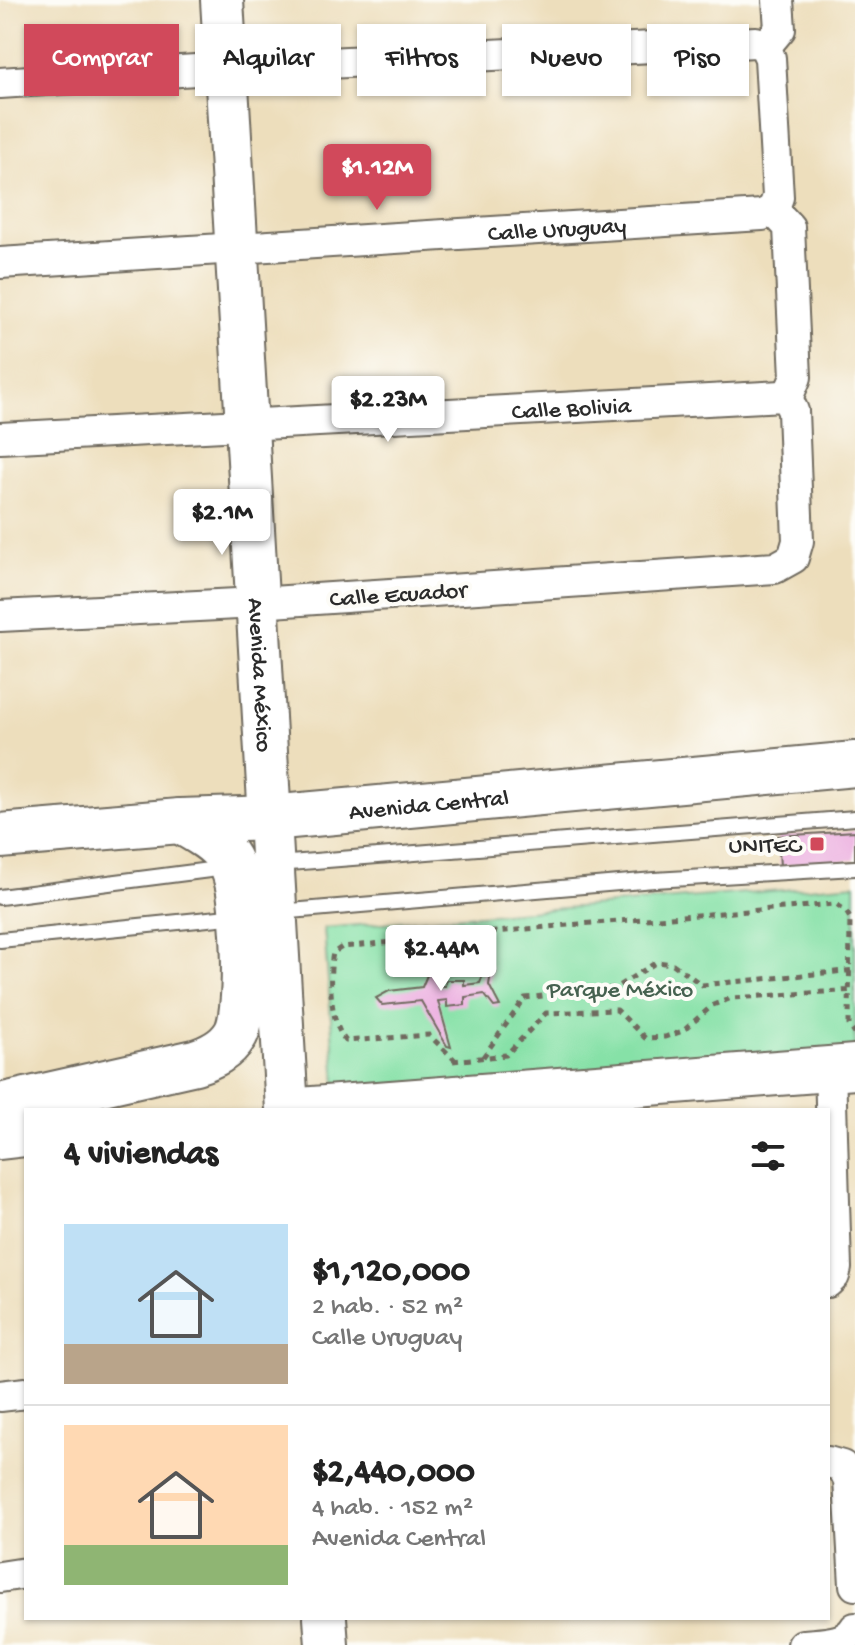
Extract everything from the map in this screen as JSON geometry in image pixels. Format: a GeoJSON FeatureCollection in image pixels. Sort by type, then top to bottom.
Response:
{"type":"FeatureCollection","features":[{"type":"Feature","properties":{"kind":"highway","name":"Avenida Central"},"geometry":{"type":"LineString","coordinates":[[0,836],[180,821],[270,818],[855,764]]}},
{"type":"Feature","properties":{"kind":"highway"},"geometry":{"type":"LineString","coordinates":[[33,1092],[195,1062],[223,1049],[236,1035],[242,1018],[244,963],[258,914],[237,881],[253,865],[225,854],[180,821]]}},
{"type":"Feature","properties":{"kind":"highway"},"geometry":{"type":"LineString","coordinates":[[320,1108],[847,1056]]}},
{"type":"Feature","properties":{"kind":"highway"},"geometry":{"type":"LineString","coordinates":[[0,1137],[24,1134]]}},
{"type":"Feature","properties":{"kind":"street","name":"Avenida México"},"geometry":{"type":"LineString","coordinates":[[222,0],[223,24]]}},
{"type":"Feature","properties":{"kind":"street"},"geometry":{"type":"LineString","coordinates":[[765,47],[780,29],[778,0]]}},
{"type":"Feature","properties":{"kind":"street"},"geometry":{"type":"LineString","coordinates":[[341,62],[756,42],[765,47],[770,58],[778,197],[773,210],[789,227],[796,377],[787,398]]}},
{"type":"Feature","properties":{"kind":"street"},"geometry":{"type":"LineString","coordinates":[[0,83],[195,70]]}},
{"type":"Feature","properties":{"kind":"street","name":"Avenida México"},"geometry":{"type":"LineString","coordinates":[[228,96],[270,818],[253,865]]}},
{"type":"Feature","properties":{"kind":"street","name":"Calle Uruguay"},"geometry":{"type":"LineString","coordinates":[[0,263],[762,215],[773,210]]}},
{"type":"Feature","properties":{"kind":"street","name":"Calle Bolivia"},"geometry":{"type":"LineString","coordinates":[[0,438],[776,395],[787,398]]}},
{"type":"Feature","properties":{"kind":"street","name":"Calle Ecuador"},"geometry":{"type":"LineString","coordinates":[[0,616],[257,603],[775,568],[793,558],[798,541],[793,411],[787,398]]}},
{"type":"Feature","properties":{"kind":"street"},"geometry":{"type":"LineString","coordinates":[[258,914],[287,1108]]}},
{"type":"Feature","properties":{"kind":"street"},"geometry":{"type":"LineString","coordinates":[[830,1280],[836,1268],[847,1056]]}},
{"type":"Feature","properties":{"kind":"street"},"geometry":{"type":"LineString","coordinates":[[0,1396],[24,1393]]}},
{"type":"Feature","properties":{"kind":"street"},"geometry":{"type":"LineString","coordinates":[[830,1463],[842,1466],[849,1480],[855,1585]]}},
{"type":"Feature","properties":{"kind":"street"},"geometry":{"type":"LineString","coordinates":[[0,1577],[24,1573]]}},
{"type":"Feature","properties":{"kind":"street"},"geometry":{"type":"LineString","coordinates":[[325,1620],[327,1645]]}},
{"type":"Feature","properties":{"kind":"street"},"geometry":{"type":"LineString","coordinates":[[803,1645],[841,1640],[854,1631]]}},
{"type":"Feature","properties":{"kind":"lane"},"geometry":{"type":"LineString","coordinates":[[0,897],[253,865],[855,818]]}},
{"type":"Feature","properties":{"kind":"lane"},"geometry":{"type":"LineString","coordinates":[[0,940],[258,914],[639,882],[855,868]]}},
{"type":"Feature","properties":{"kind":"path"},"geometry":{"type":"LineString","coordinates":[[456,1061],[429,1035],[346,1041],[335,1025],[330,966],[333,953],[342,947],[836,904],[850,918],[853,990],[847,1056]]}},
{"type":"Feature","properties":{"kind":"path"},"geometry":{"type":"LineString","coordinates":[[482,1058],[525,998],[615,988],[657,962],[673,964],[702,985],[853,970]]}},
{"type":"Feature","properties":{"kind":"path"},"geometry":{"type":"LineString","coordinates":[[441,1062],[506,1055],[546,1013],[617,1010],[645,1038],[665,1037],[683,1031],[713,1005],[732,998],[853,990]]}},
{"type":"Feature","properties":{"kind":"green space","name":"Parque México"},"geometry":{"type":"Polygon","coordinates":[[[855,884],[855,1053],[337,1096],[324,928],[855,884]]]}},
{"type":"Feature","properties":{"kind":"building","name":"UNITEC"},"geometry":{"type":"Polygon","coordinates":[[[855,831],[855,860],[780,866],[778,836],[855,831]]]}},
{"type":"Feature","properties":{"kind":"building"},"geometry":{"type":"Polygon","coordinates":[[[440,944],[445,944],[438,986],[445,986],[446,980],[464,980],[464,985],[480,983],[486,966],[492,966],[489,985],[500,1006],[494,1007],[484,994],[465,997],[465,1005],[447,1007],[447,1000],[438,1001],[451,1047],[447,1046],[421,1001],[382,1005],[376,998],[389,991],[422,987],[440,944]]]}},
{"type":"Feature","properties":{"kind":"place","name":"UNITEC"},"geometry":{"type":"Point","coordinates":[817,844]}}]}
